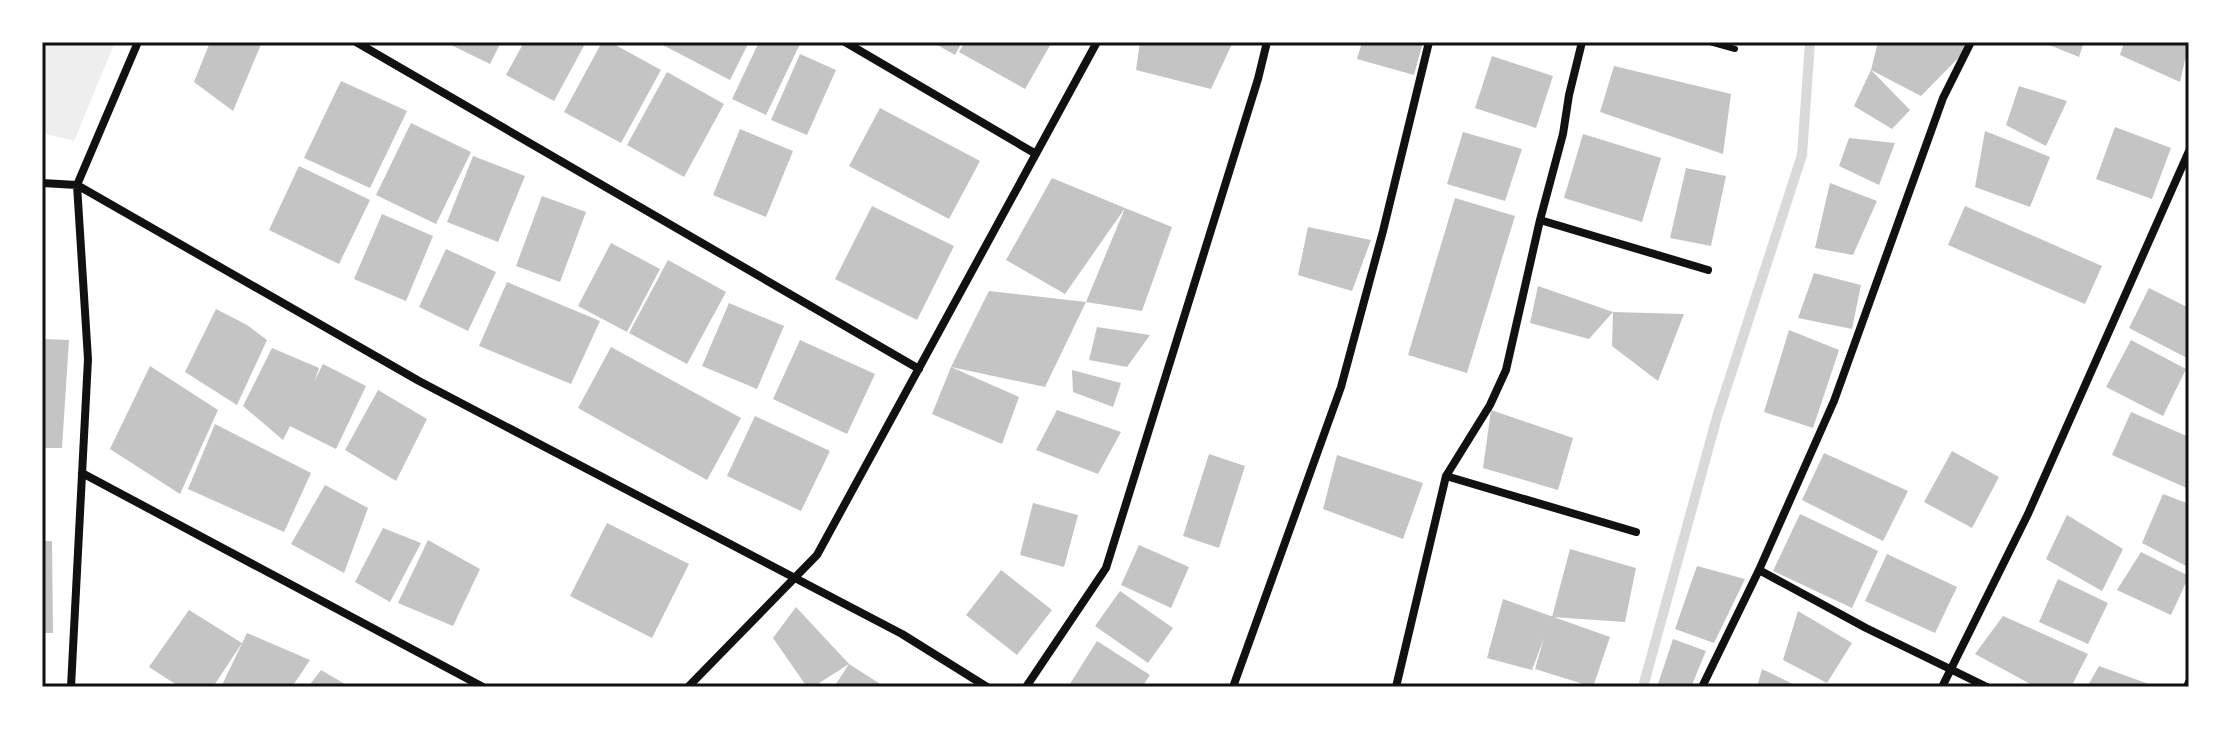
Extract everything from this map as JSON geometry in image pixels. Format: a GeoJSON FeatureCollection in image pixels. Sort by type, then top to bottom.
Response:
{"type":"FeatureCollection","features":[{"type":"Feature","properties":{"kind":"street"},"geometry":{"type":"LineString","coordinates":[[71,687],[88,359],[77,185],[138,42]]}},
{"type":"Feature","properties":{"kind":"street"},"geometry":{"type":"LineString","coordinates":[[356,42],[919,369]]}},
{"type":"Feature","properties":{"kind":"street"},"geometry":{"type":"LineString","coordinates":[[845,42],[1036,154]]}},
{"type":"Feature","properties":{"kind":"street"},"geometry":{"type":"LineString","coordinates":[[688,687],[817,555],[1097,42]]}},
{"type":"Feature","properties":{"kind":"street"},"geometry":{"type":"LineString","coordinates":[[1026,687],[1106,568],[1267,42]]}},
{"type":"Feature","properties":{"kind":"street"},"geometry":{"type":"LineString","coordinates":[[1233,687],[1341,387],[1429,42]]}},
{"type":"Feature","properties":{"kind":"street"},"geometry":{"type":"LineString","coordinates":[[1396,687],[1446,476],[1490,405],[1506,370],[1582,42]]}},
{"type":"Feature","properties":{"kind":"street"},"geometry":{"type":"LineString","coordinates":[[1702,687],[1759,570],[1834,401],[1943,98],[1971,42]]}},
{"type":"Feature","properties":{"kind":"street"},"geometry":{"type":"LineString","coordinates":[[1942,687],[2028,514],[2189,151]]}},
{"type":"Feature","properties":{"kind":"street"},"geometry":{"type":"LineString","coordinates":[[42,183],[77,185],[419,381],[902,634],[987,687]]}},
{"type":"Feature","properties":{"kind":"street"},"geometry":{"type":"LineString","coordinates":[[1540,220],[1708,270]]}},
{"type":"Feature","properties":{"kind":"street"},"geometry":{"type":"LineString","coordinates":[[82,473],[483,687]]}},
{"type":"Feature","properties":{"kind":"street"},"geometry":{"type":"LineString","coordinates":[[1446,476],[1636,532]]}},
{"type":"Feature","properties":{"kind":"street"},"geometry":{"type":"LineString","coordinates":[[1759,570],[1950,671],[1987,687]]}},
{"type":"Feature","properties":{"kind":"lane"},"geometry":{"type":"LineString","coordinates":[[1710,42],[1735,49]]}},
{"type":"Feature","properties":{"kind":"shaded area"},"geometry":{"type":"Polygon","coordinates":[[[42,42],[115,42],[74,141],[42,133],[42,42]]]}},
{"type":"Feature","properties":{"kind":"building"},"geometry":{"type":"Polygon","coordinates":[[[210,42],[262,42],[233,111],[194,82],[210,42]]]}},
{"type":"Feature","properties":{"kind":"building"},"geometry":{"type":"Polygon","coordinates":[[[445,42],[501,42],[490,64],[445,42]]]}},
{"type":"Feature","properties":{"kind":"building"},"geometry":{"type":"Polygon","coordinates":[[[524,42],[586,42],[554,101],[506,75],[524,42]]]}},
{"type":"Feature","properties":{"kind":"building"},"geometry":{"type":"Polygon","coordinates":[[[602,42],[610,42],[661,70],[621,143],[564,112],[602,42]]]}},
{"type":"Feature","properties":{"kind":"building"},"geometry":{"type":"Polygon","coordinates":[[[657,42],[749,42],[730,80],[657,42]]]}},
{"type":"Feature","properties":{"kind":"building"},"geometry":{"type":"Polygon","coordinates":[[[759,42],[800,44],[766,115],[732,99],[759,42]]]}},
{"type":"Feature","properties":{"kind":"building"},"geometry":{"type":"Polygon","coordinates":[[[932,42],[962,42],[955,55],[932,42]]]}},
{"type":"Feature","properties":{"kind":"building"},"geometry":{"type":"Polygon","coordinates":[[[965,42],[1052,42],[1025,89],[959,52],[965,42]]]}},
{"type":"Feature","properties":{"kind":"building"},"geometry":{"type":"Polygon","coordinates":[[[1140,42],[1232,44],[1211,89],[1136,70],[1140,42]]]}},
{"type":"Feature","properties":{"kind":"building"},"geometry":{"type":"Polygon","coordinates":[[[1362,42],[1423,42],[1414,75],[1357,59],[1362,42]]]}},
{"type":"Feature","properties":{"kind":"building"},"geometry":{"type":"Polygon","coordinates":[[[1878,42],[1959,42],[1968,48],[1921,96],[1871,70],[1878,42]]]}},
{"type":"Feature","properties":{"kind":"building"},"geometry":{"type":"Polygon","coordinates":[[[2042,42],[2084,42],[2079,57],[2042,42]]]}},
{"type":"Feature","properties":{"kind":"building"},"geometry":{"type":"Polygon","coordinates":[[[2124,42],[2189,42],[2180,82],[2120,55],[2124,42]]]}},
{"type":"Feature","properties":{"kind":"building"},"geometry":{"type":"Polygon","coordinates":[[[800,54],[836,70],[807,135],[771,120],[800,54]]]}},
{"type":"Feature","properties":{"kind":"building"},"geometry":{"type":"Polygon","coordinates":[[[1492,56],[1553,76],[1536,128],[1475,108],[1492,56]]]}},
{"type":"Feature","properties":{"kind":"building"},"geometry":{"type":"Polygon","coordinates":[[[1614,66],[1731,94],[1723,154],[1600,112],[1614,66]]]}},
{"type":"Feature","properties":{"kind":"building"},"geometry":{"type":"Polygon","coordinates":[[[1871,70],[1910,110],[1892,129],[1854,106],[1871,70]]]}},
{"type":"Feature","properties":{"kind":"building"},"geometry":{"type":"Polygon","coordinates":[[[667,72],[724,104],[684,177],[627,145],[667,72]]]}},
{"type":"Feature","properties":{"kind":"building"},"geometry":{"type":"Polygon","coordinates":[[[341,81],[407,111],[370,188],[304,158],[341,81]]]}},
{"type":"Feature","properties":{"kind":"building"},"geometry":{"type":"Polygon","coordinates":[[[2019,86],[2067,101],[2046,146],[2006,125],[2019,86]]]}},
{"type":"Feature","properties":{"kind":"building"},"geometry":{"type":"Polygon","coordinates":[[[880,108],[980,161],[949,219],[849,166],[880,108]]]}},
{"type":"Feature","properties":{"kind":"building"},"geometry":{"type":"Polygon","coordinates":[[[411,123],[471,152],[436,224],[376,195],[411,123]]]}},
{"type":"Feature","properties":{"kind":"building"},"geometry":{"type":"Polygon","coordinates":[[[2115,127],[2171,148],[2152,199],[2096,179],[2115,127]]]}},
{"type":"Feature","properties":{"kind":"building"},"geometry":{"type":"Polygon","coordinates":[[[740,129],[793,151],[766,217],[713,195],[740,129]]]}},
{"type":"Feature","properties":{"kind":"building"},"geometry":{"type":"Polygon","coordinates":[[[1985,131],[2050,157],[2030,207],[1975,187],[1985,131]]]}},
{"type":"Feature","properties":{"kind":"building"},"geometry":{"type":"Polygon","coordinates":[[[1463,132],[1522,149],[1505,201],[1447,184],[1463,132]]]}},
{"type":"Feature","properties":{"kind":"building"},"geometry":{"type":"Polygon","coordinates":[[[1583,134],[1661,158],[1642,222],[1564,198],[1583,134]]]}},
{"type":"Feature","properties":{"kind":"building"},"geometry":{"type":"Polygon","coordinates":[[[1849,138],[1895,143],[1879,185],[1839,166],[1849,138]]]}},
{"type":"Feature","properties":{"kind":"building"},"geometry":{"type":"Polygon","coordinates":[[[473,156],[525,176],[498,242],[447,222],[473,156]]]}},
{"type":"Feature","properties":{"kind":"building"},"geometry":{"type":"Polygon","coordinates":[[[299,166],[370,200],[339,264],[269,230],[299,166]]]}},
{"type":"Feature","properties":{"kind":"building"},"geometry":{"type":"Polygon","coordinates":[[[1686,168],[1726,176],[1711,246],[1670,238],[1686,168]]]}},
{"type":"Feature","properties":{"kind":"building"},"geometry":{"type":"Polygon","coordinates":[[[1052,178],[1125,208],[1065,294],[1006,260],[1052,178]]]}},
{"type":"Feature","properties":{"kind":"building"},"geometry":{"type":"Polygon","coordinates":[[[1830,183],[1877,201],[1853,255],[1815,248],[1830,183]]]}},
{"type":"Feature","properties":{"kind":"building"},"geometry":{"type":"Polygon","coordinates":[[[542,196],[586,212],[560,282],[516,266],[542,196]]]}},
{"type":"Feature","properties":{"kind":"building"},"geometry":{"type":"Polygon","coordinates":[[[1455,198],[1515,216],[1467,373],[1408,355],[1455,198]]]}},
{"type":"Feature","properties":{"kind":"building"},"geometry":{"type":"Polygon","coordinates":[[[872,206],[954,246],[917,320],[835,279],[872,206]]]}},
{"type":"Feature","properties":{"kind":"building"},"geometry":{"type":"Polygon","coordinates":[[[1965,206],[2102,266],[2085,304],[1948,245],[1965,206]]]}},
{"type":"Feature","properties":{"kind":"building"},"geometry":{"type":"Polygon","coordinates":[[[1125,208],[1172,227],[1142,311],[1086,302],[1125,208]]]}},
{"type":"Feature","properties":{"kind":"building"},"geometry":{"type":"Polygon","coordinates":[[[382,214],[433,236],[406,301],[354,279],[382,214]]]}},
{"type":"Feature","properties":{"kind":"building"},"geometry":{"type":"Polygon","coordinates":[[[1308,227],[1371,240],[1352,291],[1298,275],[1308,227]]]}},
{"type":"Feature","properties":{"kind":"building"},"geometry":{"type":"Polygon","coordinates":[[[611,243],[660,269],[627,332],[578,306],[611,243]]]}},
{"type":"Feature","properties":{"kind":"building"},"geometry":{"type":"Polygon","coordinates":[[[446,249],[496,272],[468,331],[419,307],[446,249]]]}},
{"type":"Feature","properties":{"kind":"building"},"geometry":{"type":"Polygon","coordinates":[[[668,260],[726,292],[687,364],[629,333],[668,260]]]}},
{"type":"Feature","properties":{"kind":"building"},"geometry":{"type":"Polygon","coordinates":[[[1814,273],[1861,285],[1852,329],[1798,318],[1814,273]]]}},
{"type":"Feature","properties":{"kind":"building"},"geometry":{"type":"Polygon","coordinates":[[[507,282],[600,321],[571,384],[479,346],[507,282]]]}},
{"type":"Feature","properties":{"kind":"building"},"geometry":{"type":"Polygon","coordinates":[[[1538,286],[1613,312],[1589,339],[1530,323],[1538,286]]]}},
{"type":"Feature","properties":{"kind":"building"},"geometry":{"type":"Polygon","coordinates":[[[2149,288],[2189,308],[2189,359],[2129,328],[2149,288]]]}},
{"type":"Feature","properties":{"kind":"building"},"geometry":{"type":"Polygon","coordinates":[[[989,291],[1086,302],[1045,387],[951,367],[989,291]]]}},
{"type":"Feature","properties":{"kind":"building"},"geometry":{"type":"Polygon","coordinates":[[[729,303],[784,326],[757,389],[702,366],[729,303]]]}},
{"type":"Feature","properties":{"kind":"building"},"geometry":{"type":"Polygon","coordinates":[[[216,309],[247,325],[267,340],[237,405],[185,372],[216,309]]]}},
{"type":"Feature","properties":{"kind":"building"},"geometry":{"type":"Polygon","coordinates":[[[1613,312],[1684,314],[1658,381],[1612,346],[1613,312]]]}},
{"type":"Feature","properties":{"kind":"building"},"geometry":{"type":"Polygon","coordinates":[[[1097,327],[1150,335],[1127,367],[1089,360],[1097,327]]]}},
{"type":"Feature","properties":{"kind":"building"},"geometry":{"type":"Polygon","coordinates":[[[1789,330],[1839,350],[1813,428],[1764,412],[1789,330]]]}},
{"type":"Feature","properties":{"kind":"building"},"geometry":{"type":"Polygon","coordinates":[[[42,339],[69,340],[62,448],[42,448],[42,339]]]}},
{"type":"Feature","properties":{"kind":"building"},"geometry":{"type":"Polygon","coordinates":[[[800,340],[875,374],[847,434],[773,399],[800,340]]]}},
{"type":"Feature","properties":{"kind":"building"},"geometry":{"type":"Polygon","coordinates":[[[2131,340],[2186,369],[2163,416],[2106,387],[2131,340]]]}},
{"type":"Feature","properties":{"kind":"building"},"geometry":{"type":"Polygon","coordinates":[[[611,347],[741,418],[707,480],[578,408],[611,347]]]}},
{"type":"Feature","properties":{"kind":"building"},"geometry":{"type":"Polygon","coordinates":[[[272,348],[319,368],[314,382],[323,364],[366,386],[336,449],[290,426],[283,440],[243,406],[272,348]]]}},
{"type":"Feature","properties":{"kind":"building"},"geometry":{"type":"Polygon","coordinates":[[[150,366],[218,410],[180,494],[110,449],[150,366]]]}},
{"type":"Feature","properties":{"kind":"building"},"geometry":{"type":"Polygon","coordinates":[[[951,367],[1019,397],[1002,444],[932,414],[951,367]]]}},
{"type":"Feature","properties":{"kind":"building"},"geometry":{"type":"Polygon","coordinates":[[[1072,370],[1121,383],[1113,407],[1073,392],[1072,370]]]}},
{"type":"Feature","properties":{"kind":"building"},"geometry":{"type":"Polygon","coordinates":[[[378,390],[427,419],[396,481],[345,450],[378,390]]]}},
{"type":"Feature","properties":{"kind":"building"},"geometry":{"type":"Polygon","coordinates":[[[1057,410],[1121,432],[1098,474],[1036,450],[1057,410]]]}},
{"type":"Feature","properties":{"kind":"building"},"geometry":{"type":"Polygon","coordinates":[[[1491,410],[1573,438],[1558,490],[1483,468],[1491,410]]]}},
{"type":"Feature","properties":{"kind":"building"},"geometry":{"type":"Polygon","coordinates":[[[2131,412],[2189,437],[2189,489],[2112,455],[2131,412]]]}},
{"type":"Feature","properties":{"kind":"building"},"geometry":{"type":"Polygon","coordinates":[[[755,416],[830,451],[801,511],[727,476],[755,416]]]}},
{"type":"Feature","properties":{"kind":"building"},"geometry":{"type":"Polygon","coordinates":[[[215,424],[311,473],[284,532],[188,489],[215,424]]]}},
{"type":"Feature","properties":{"kind":"building"},"geometry":{"type":"Polygon","coordinates":[[[1952,451],[1999,477],[1972,528],[1924,502],[1952,451]]]}},
{"type":"Feature","properties":{"kind":"building"},"geometry":{"type":"Polygon","coordinates":[[[1824,453],[1908,491],[1883,541],[1802,500],[1824,453]]]}},
{"type":"Feature","properties":{"kind":"building"},"geometry":{"type":"Polygon","coordinates":[[[1209,454],[1245,466],[1219,548],[1183,536],[1209,454]]]}},
{"type":"Feature","properties":{"kind":"building"},"geometry":{"type":"Polygon","coordinates":[[[1337,455],[1423,483],[1403,539],[1323,509],[1337,455]]]}},
{"type":"Feature","properties":{"kind":"building"},"geometry":{"type":"Polygon","coordinates":[[[325,485],[368,508],[344,573],[291,544],[325,485]]]}},
{"type":"Feature","properties":{"kind":"building"},"geometry":{"type":"Polygon","coordinates":[[[2163,494],[2189,504],[2188,567],[2142,543],[2163,494]]]}},
{"type":"Feature","properties":{"kind":"building"},"geometry":{"type":"Polygon","coordinates":[[[1033,503],[1078,515],[1064,567],[1020,555],[1033,503]]]}},
{"type":"Feature","properties":{"kind":"building"},"geometry":{"type":"Polygon","coordinates":[[[1800,514],[1878,551],[1852,608],[1773,571],[1800,514]]]}},
{"type":"Feature","properties":{"kind":"building"},"geometry":{"type":"Polygon","coordinates":[[[2067,515],[2123,549],[2102,591],[2046,559],[2067,515]]]}},
{"type":"Feature","properties":{"kind":"building"},"geometry":{"type":"Polygon","coordinates":[[[607,523],[689,564],[652,638],[570,596],[607,523]]]}},
{"type":"Feature","properties":{"kind":"building"},"geometry":{"type":"Polygon","coordinates":[[[383,528],[421,543],[390,602],[355,582],[383,528]]]}},
{"type":"Feature","properties":{"kind":"building"},"geometry":{"type":"Polygon","coordinates":[[[428,540],[480,569],[453,626],[398,603],[428,540]]]}},
{"type":"Feature","properties":{"kind":"building"},"geometry":{"type":"Polygon","coordinates":[[[42,541],[52,541],[53,633],[42,633],[42,541]]]}},
{"type":"Feature","properties":{"kind":"building"},"geometry":{"type":"Polygon","coordinates":[[[1139,545],[1189,567],[1171,608],[1121,585],[1139,545]]]}},
{"type":"Feature","properties":{"kind":"building"},"geometry":{"type":"Polygon","coordinates":[[[1570,549],[1636,568],[1625,622],[1552,617],[1570,549]]]}},
{"type":"Feature","properties":{"kind":"building"},"geometry":{"type":"Polygon","coordinates":[[[2141,552],[2189,576],[2171,615],[2117,590],[2141,552]]]}},
{"type":"Feature","properties":{"kind":"building"},"geometry":{"type":"Polygon","coordinates":[[[1887,554],[1957,587],[1935,633],[1865,601],[1887,554]]]}},
{"type":"Feature","properties":{"kind":"building"},"geometry":{"type":"Polygon","coordinates":[[[1697,566],[1745,579],[1714,643],[1675,629],[1697,566]]]}},
{"type":"Feature","properties":{"kind":"building"},"geometry":{"type":"Polygon","coordinates":[[[1001,570],[1052,610],[1017,655],[966,615],[1001,570]]]}},
{"type":"Feature","properties":{"kind":"building"},"geometry":{"type":"Polygon","coordinates":[[[2058,579],[2108,603],[2088,644],[2039,622],[2058,579]]]}},
{"type":"Feature","properties":{"kind":"building"},"geometry":{"type":"Polygon","coordinates":[[[1120,591],[1173,628],[1148,663],[1095,626],[1120,591]]]}},
{"type":"Feature","properties":{"kind":"building"},"geometry":{"type":"Polygon","coordinates":[[[1503,599],[1610,637],[1593,687],[1535,669],[1544,638],[1532,670],[1487,658],[1503,599]]]}},
{"type":"Feature","properties":{"kind":"building"},"geometry":{"type":"Polygon","coordinates":[[[796,607],[849,664],[813,687],[807,687],[773,638],[796,607]]]}},
{"type":"Feature","properties":{"kind":"building"},"geometry":{"type":"Polygon","coordinates":[[[189,610],[242,643],[213,687],[180,687],[149,667],[189,610]]]}},
{"type":"Feature","properties":{"kind":"building"},"geometry":{"type":"Polygon","coordinates":[[[1798,611],[1852,643],[1827,683],[1783,660],[1798,611]]]}},
{"type":"Feature","properties":{"kind":"building"},"geometry":{"type":"Polygon","coordinates":[[[2003,616],[2088,654],[2071,687],[2036,687],[1975,654],[2003,616]]]}},
{"type":"Feature","properties":{"kind":"building"},"geometry":{"type":"Polygon","coordinates":[[[247,633],[310,660],[292,687],[221,687],[247,633]]]}},
{"type":"Feature","properties":{"kind":"building"},"geometry":{"type":"Polygon","coordinates":[[[1673,639],[1706,651],[1691,687],[1657,687],[1673,639]]]}},
{"type":"Feature","properties":{"kind":"building"},"geometry":{"type":"Polygon","coordinates":[[[1097,641],[1150,675],[1142,687],[1068,687],[1097,641]]]}},
{"type":"Feature","properties":{"kind":"building"},"geometry":{"type":"Polygon","coordinates":[[[849,664],[885,687],[834,687],[849,664]]]}},
{"type":"Feature","properties":{"kind":"building"},"geometry":{"type":"Polygon","coordinates":[[[2099,666],[2157,687],[2087,687],[2099,666]]]}},
{"type":"Feature","properties":{"kind":"building"},"geometry":{"type":"Polygon","coordinates":[[[1762,669],[1799,687],[1757,687],[1762,669]]]}},
{"type":"Feature","properties":{"kind":"building"},"geometry":{"type":"Polygon","coordinates":[[[321,670],[350,687],[308,687],[321,670]]]}},
{"type":"Feature","properties":{"kind":"waterway"},"geometry":{"type":"LineString","coordinates":[[1643,687],[1717,417],[1802,155],[1810,42]]}}]}
